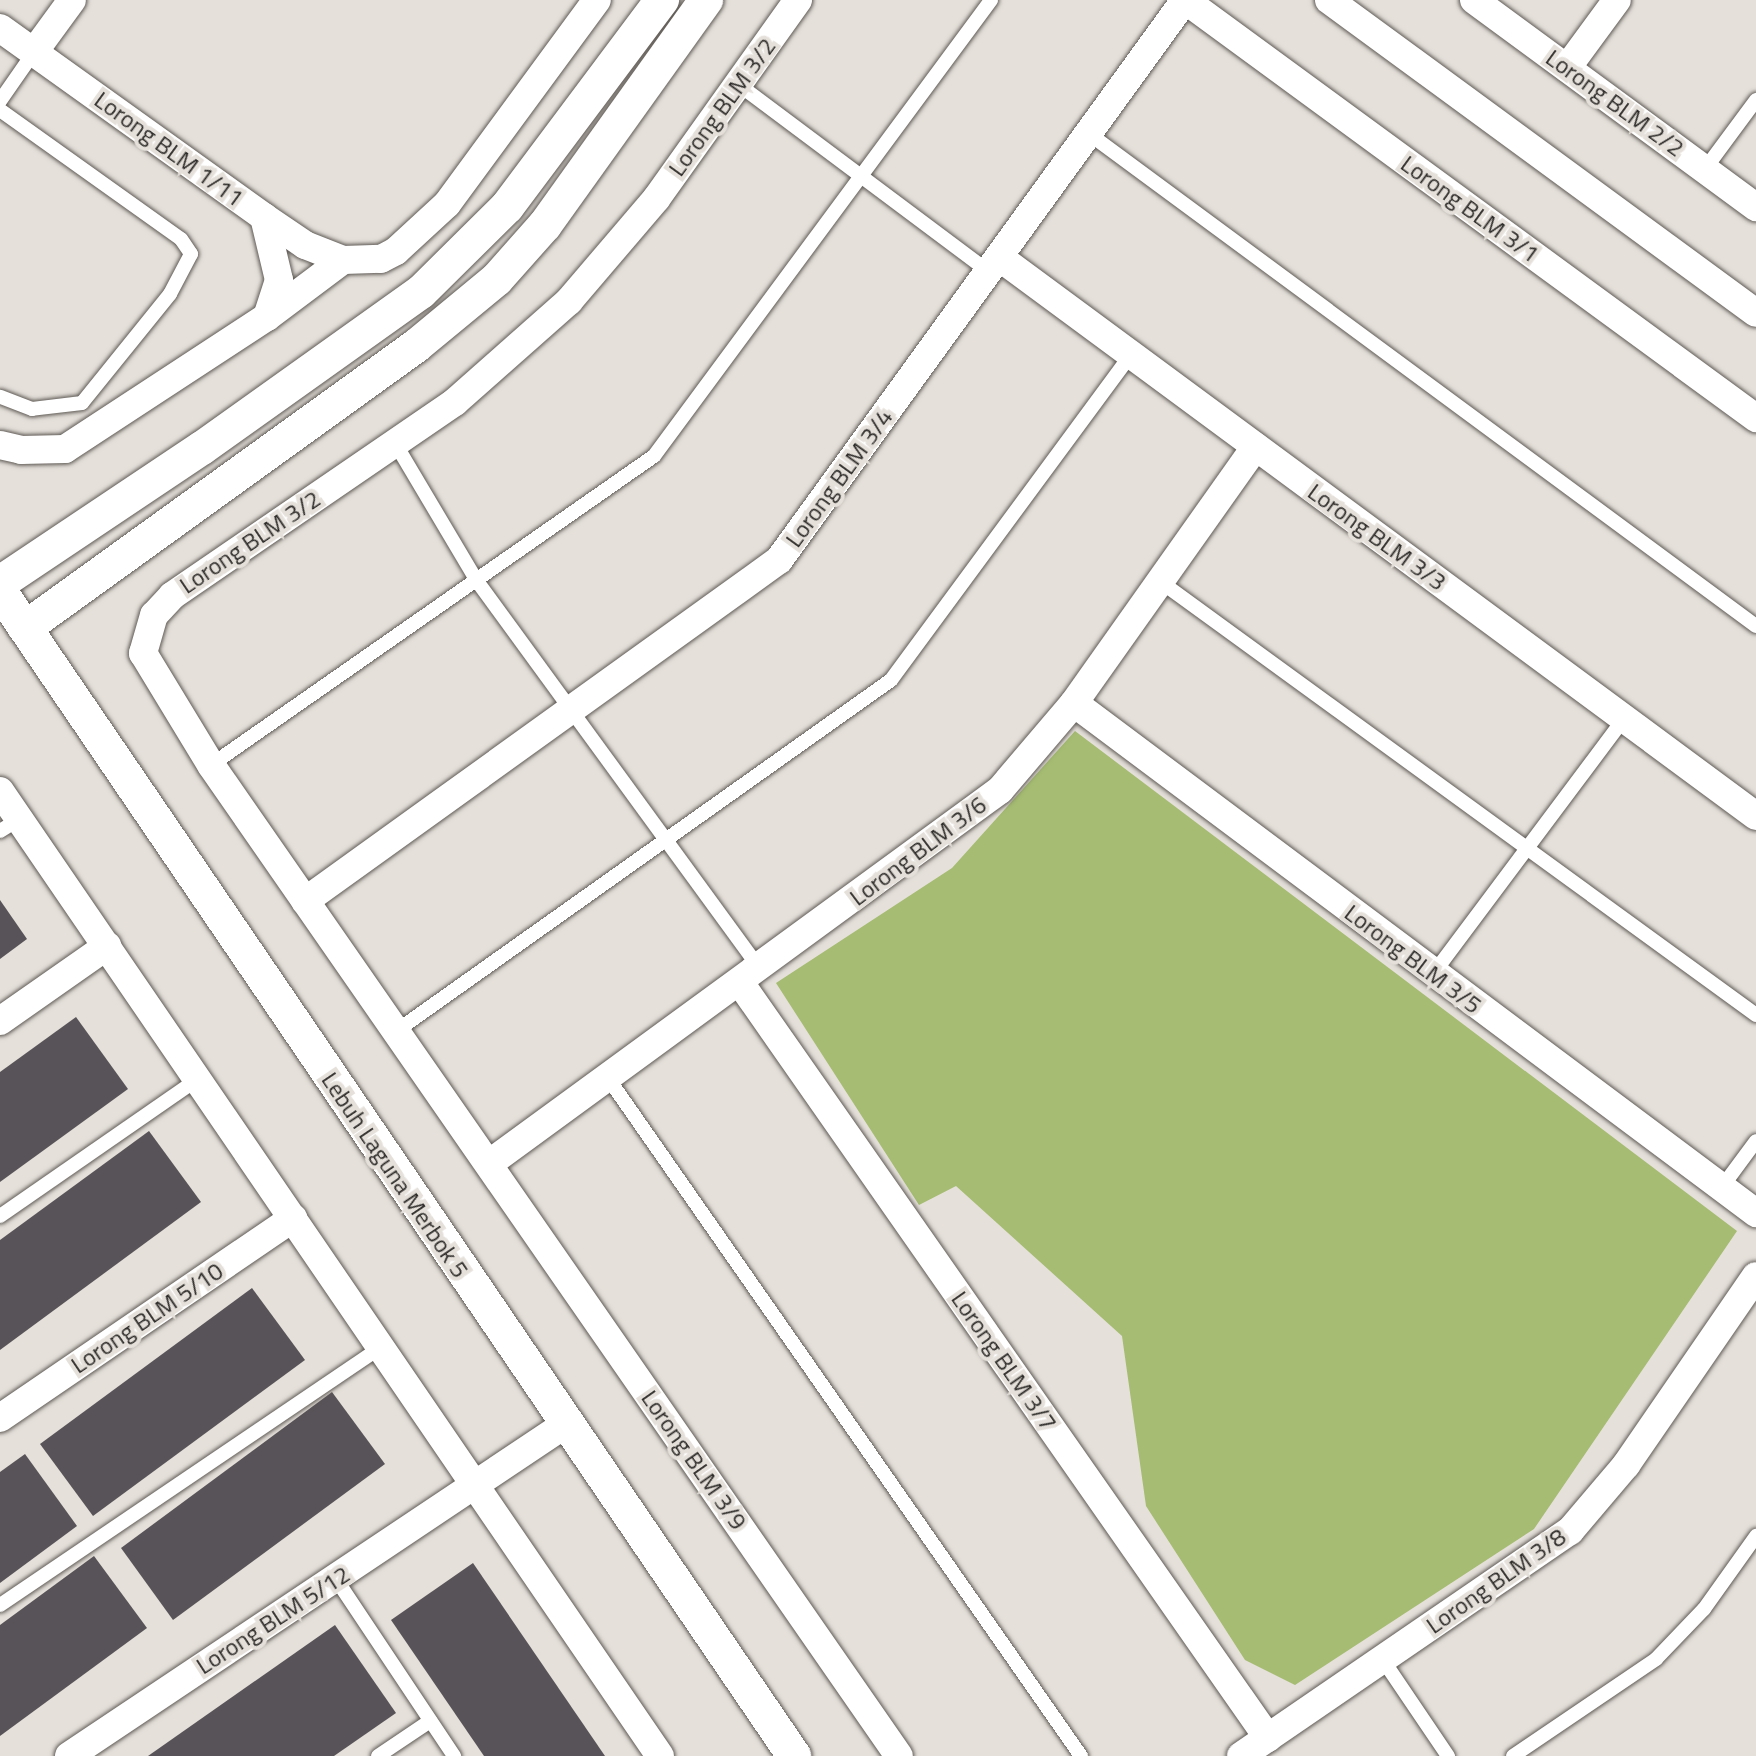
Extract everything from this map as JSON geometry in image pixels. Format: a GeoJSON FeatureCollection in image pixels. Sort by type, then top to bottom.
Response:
{"type":"FeatureCollection","features":[{"type":"Feature","properties":{"kind":"street"},"geometry":{"type":"LineString","coordinates":[[34,52],[72,0]]}},
{"type":"Feature","properties":{"kind":"street"},"geometry":{"type":"LineString","coordinates":[[0,445],[65,449],[267,317],[343,260],[381,259],[432,220],[597,0]]}},
{"type":"Feature","properties":{"kind":"street"},"geometry":{"type":"LineString","coordinates":[[0,583],[202,448],[421,292],[507,207],[662,0]]}},
{"type":"Feature","properties":{"kind":"street"},"geometry":{"type":"LineString","coordinates":[[25,628],[416,346],[497,279],[545,225],[706,0]]}},
{"type":"Feature","properties":{"kind":"street","name":"Lorong BLM 3/2"},"geometry":{"type":"LineString","coordinates":[[490,1163],[395,1032],[211,765],[143,653],[154,615],[172,596],[488,376],[596,274],[798,0]]}},
{"type":"Feature","properties":{"kind":"street","name":"Lorong BLM 3/4"},"geometry":{"type":"LineString","coordinates":[[305,901],[779,560],[1185,0]]}},
{"type":"Feature","properties":{"kind":"street","name":"Lorong BLM 3/1"},"geometry":{"type":"LineString","coordinates":[[1185,0],[1756,418]]}},
{"type":"Feature","properties":{"kind":"street"},"geometry":{"type":"LineString","coordinates":[[1329,0],[1756,313]]}},
{"type":"Feature","properties":{"kind":"street","name":"Lorong BLM 2/2"},"geometry":{"type":"LineString","coordinates":[[1474,0],[1756,207]]}},
{"type":"Feature","properties":{"kind":"street"},"geometry":{"type":"LineString","coordinates":[[1567,68],[1617,0]]}},
{"type":"Feature","properties":{"kind":"street","name":"Lorong BLM 1/11"},"geometry":{"type":"LineString","coordinates":[[0,28],[305,245],[343,260]]}},
{"type":"Feature","properties":{"kind":"street"},"geometry":{"type":"LineString","coordinates":[[264,217],[279,280],[267,317]]}},
{"type":"Feature","properties":{"kind":"street","name":"Lorong BLM 3/3"},"geometry":{"type":"LineString","coordinates":[[994,264],[1132,353],[1624,719],[1752,804]]}},
{"type":"Feature","properties":{"kind":"street","name":"Lorong BLM 3/6"},"geometry":{"type":"LineString","coordinates":[[490,1163],[750,976],[1000,790],[1074,703],[1255,447]]}},
{"type":"Feature","properties":{"kind":"street","name":"Lebuh Laguna Merbok 5"},"geometry":{"type":"LineString","coordinates":[[0,591],[564,1425],[794,1756]]}},
{"type":"Feature","properties":{"kind":"street","name":"Lorong BLM 3/5"},"geometry":{"type":"LineString","coordinates":[[1074,703],[1433,975],[1756,1213]]}},
{"type":"Feature","properties":{"kind":"street"},"geometry":{"type":"LineString","coordinates":[[0,791],[9,825],[107,946],[660,1756]]}},
{"type":"Feature","properties":{"kind":"street"},"geometry":{"type":"LineString","coordinates":[[0,1021],[107,946]]}},
{"type":"Feature","properties":{"kind":"street","name":"Lorong BLM 3/7"},"geometry":{"type":"LineString","coordinates":[[750,976],[1268,1738]]}},
{"type":"Feature","properties":{"kind":"street","name":"Lorong BLM 3/9"},"geometry":{"type":"LineString","coordinates":[[490,1163],[899,1756]]}},
{"type":"Feature","properties":{"kind":"street","name":"Lorong BLM 5/10"},"geometry":{"type":"LineString","coordinates":[[0,1418],[293,1218]]}},
{"type":"Feature","properties":{"kind":"street","name":"Lorong BLM 3/8"},"geometry":{"type":"LineString","coordinates":[[1241,1756],[1570,1531],[1626,1465],[1756,1276]]}},
{"type":"Feature","properties":{"kind":"street","name":"Lorong BLM 5/12"},"geometry":{"type":"LineString","coordinates":[[69,1756],[564,1425]]}},
{"type":"Feature","properties":{"kind":"lane"},"geometry":{"type":"LineString","coordinates":[[211,765],[654,456],[864,178],[991,0]]}},
{"type":"Feature","properties":{"kind":"lane"},"geometry":{"type":"LineString","coordinates":[[0,101],[34,52]]}},
{"type":"Feature","properties":{"kind":"lane"},"geometry":{"type":"LineString","coordinates":[[738,84],[864,178],[994,264]]}},
{"type":"Feature","properties":{"kind":"lane"},"geometry":{"type":"LineString","coordinates":[[1705,169],[1756,100]]}},
{"type":"Feature","properties":{"kind":"lane"},"geometry":{"type":"LineString","coordinates":[[0,110],[181,239],[191,254],[170,294],[82,403],[32,409],[0,397]]}},
{"type":"Feature","properties":{"kind":"lane"},"geometry":{"type":"LineString","coordinates":[[1088,133],[1756,626]]}},
{"type":"Feature","properties":{"kind":"lane"},"geometry":{"type":"LineString","coordinates":[[395,1032],[665,837],[891,680],[1132,353]]}},
{"type":"Feature","properties":{"kind":"lane"},"geometry":{"type":"LineString","coordinates":[[395,443],[477,581],[665,837],[750,976]]}},
{"type":"Feature","properties":{"kind":"lane"},"geometry":{"type":"LineString","coordinates":[[1161,582],[1530,847],[1756,1015]]}},
{"type":"Feature","properties":{"kind":"lane"},"geometry":{"type":"LineString","coordinates":[[1433,975],[1624,719]]}},
{"type":"Feature","properties":{"kind":"lane"},"geometry":{"type":"LineString","coordinates":[[608,1078],[1081,1756]]}},
{"type":"Feature","properties":{"kind":"lane"},"geometry":{"type":"LineString","coordinates":[[0,1216],[198,1079]]}},
{"type":"Feature","properties":{"kind":"lane"},"geometry":{"type":"LineString","coordinates":[[1722,1187],[1756,1141]]}},
{"type":"Feature","properties":{"kind":"lane"},"geometry":{"type":"LineString","coordinates":[[0,1605],[381,1347]]}},
{"type":"Feature","properties":{"kind":"lane"},"geometry":{"type":"LineString","coordinates":[[1513,1756],[1656,1659],[1704,1609],[1756,1536]]}},
{"type":"Feature","properties":{"kind":"lane"},"geometry":{"type":"LineString","coordinates":[[336,1579],[454,1756]]}},
{"type":"Feature","properties":{"kind":"lane"},"geometry":{"type":"LineString","coordinates":[[1383,1660],[1448,1756]]}},
{"type":"Feature","properties":{"kind":"lane"},"geometry":{"type":"LineString","coordinates":[[378,1756],[430,1721]]}},
{"type":"Feature","properties":{"kind":"green space"},"geometry":{"type":"Polygon","coordinates":[[[1075,731],[1737,1231],[1534,1529],[1295,1685],[1245,1660],[1146,1506],[1122,1336],[956,1186],[919,1205],[776,983],[952,868],[1075,731]]]}},
{"type":"Feature","properties":{"kind":"building"},"geometry":{"type":"Polygon","coordinates":[[[0,900],[27,939],[0,959],[0,900]]]}},
{"type":"Feature","properties":{"kind":"building"},"geometry":{"type":"Polygon","coordinates":[[[76,1017],[128,1089],[0,1182],[0,1072],[76,1017]]]}},
{"type":"Feature","properties":{"kind":"building"},"geometry":{"type":"Polygon","coordinates":[[[149,1131],[201,1202],[0,1350],[0,1240],[149,1131]]]}},
{"type":"Feature","properties":{"kind":"building"},"geometry":{"type":"Polygon","coordinates":[[[252,1288],[305,1360],[93,1516],[40,1444],[252,1288]]]}},
{"type":"Feature","properties":{"kind":"building"},"geometry":{"type":"Polygon","coordinates":[[[332,1392],[385,1464],[173,1620],[121,1548],[332,1392]]]}},
{"type":"Feature","properties":{"kind":"building"},"geometry":{"type":"Polygon","coordinates":[[[25,1454],[77,1526],[0,1583],[0,1472],[25,1454]]]}},
{"type":"Feature","properties":{"kind":"building"},"geometry":{"type":"Polygon","coordinates":[[[94,1556],[147,1628],[0,1736],[0,1625],[94,1556]]]}},
{"type":"Feature","properties":{"kind":"building"},"geometry":{"type":"Polygon","coordinates":[[[473,1563],[605,1756],[484,1756],[391,1620],[473,1563]]]}},
{"type":"Feature","properties":{"kind":"building"},"geometry":{"type":"Polygon","coordinates":[[[335,1625],[396,1713],[334,1756],[148,1756],[335,1625]]]}}]}
